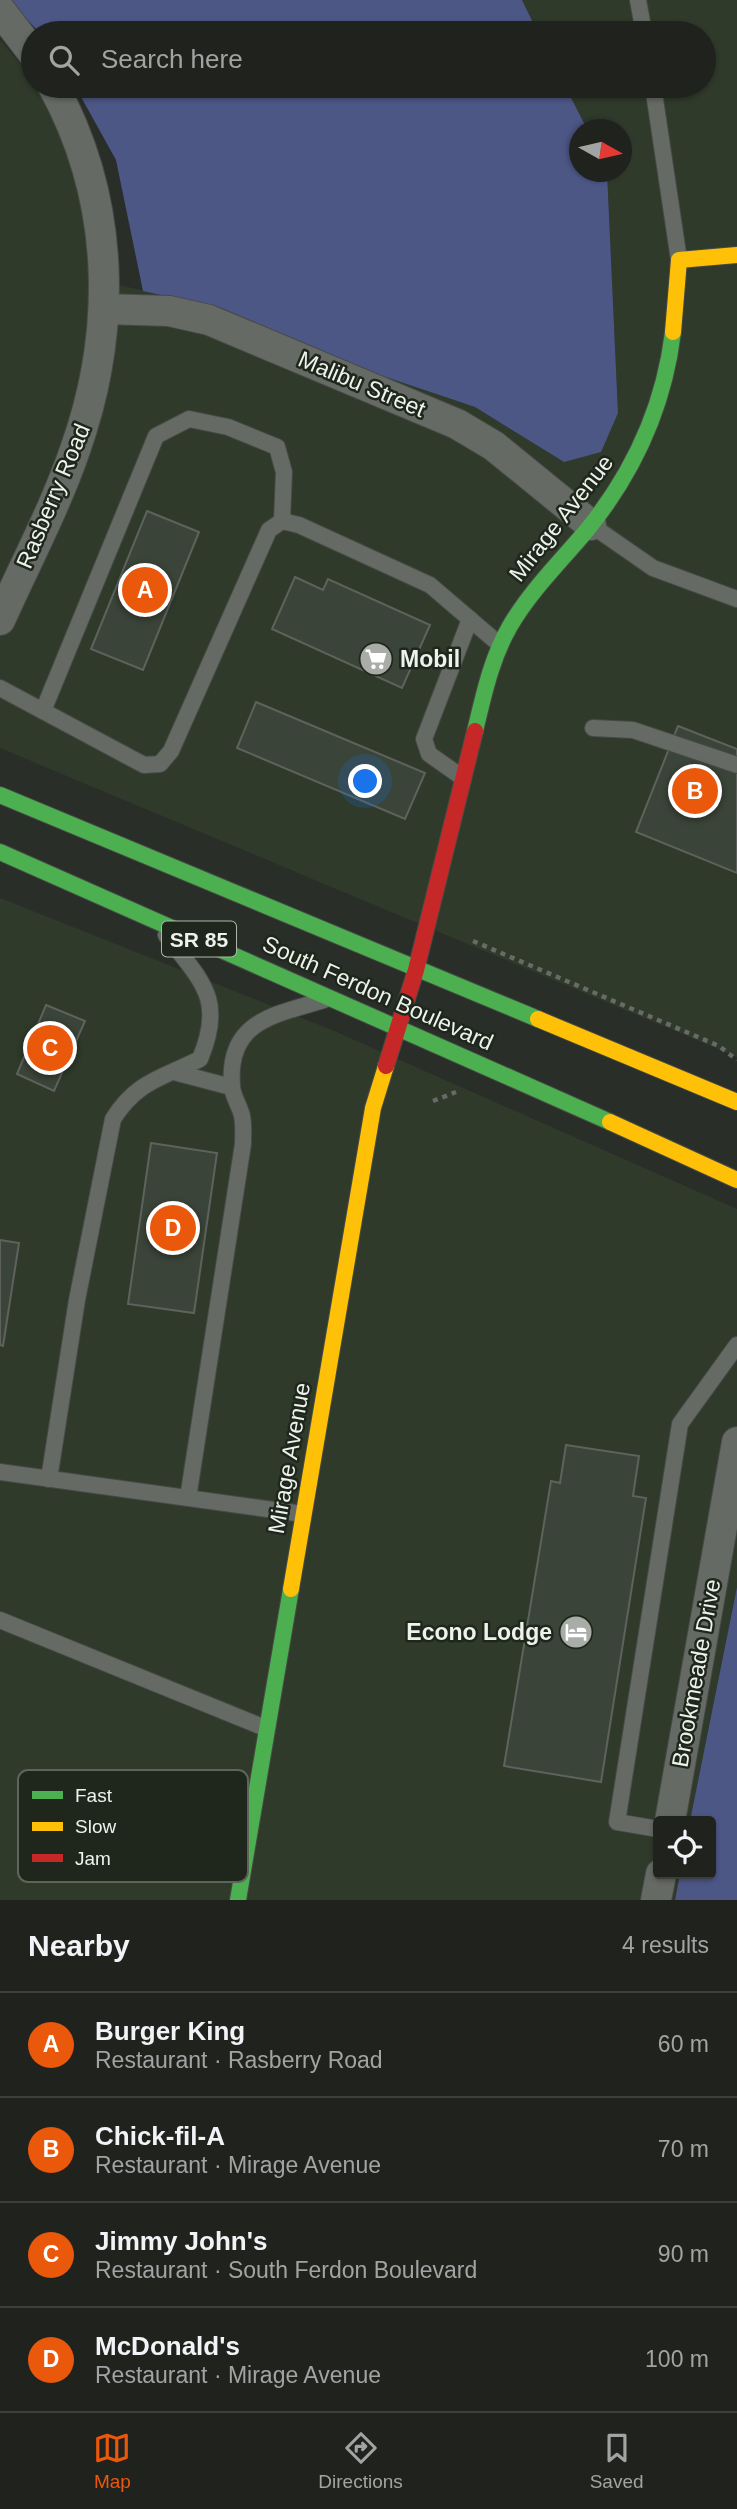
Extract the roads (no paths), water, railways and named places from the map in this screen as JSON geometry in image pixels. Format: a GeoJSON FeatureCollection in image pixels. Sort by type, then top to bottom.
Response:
{"type":"FeatureCollection","features":[{"type":"Feature","properties":{"kind":"street"},"geometry":{"type":"LineString","coordinates":[[0,10],[21,37]]}},
{"type":"Feature","properties":{"kind":"street","name":"Rasberry Road"},"geometry":{"type":"LineString","coordinates":[[0,620],[75,453],[98,369],[106,275],[96,197],[72,124],[59,98]]}},
{"type":"Feature","properties":{"kind":"street"},"geometry":{"type":"LineString","coordinates":[[679,260],[737,255]]}},
{"type":"Feature","properties":{"kind":"street","name":"Mirage Avenue"},"geometry":{"type":"LineString","coordinates":[[248,1836],[373,1108],[416,970],[491,665],[499,644],[520,607],[591,525],[636,458],[658,410],[671,360],[679,260]]}},
{"type":"Feature","properties":{"kind":"street","name":"Malibu Street"},"geometry":{"type":"LineString","coordinates":[[104,309],[169,311],[209,320],[457,424],[494,446],[591,525]]}},
{"type":"Feature","properties":{"kind":"street","name":"South Ferdon Boulevard"},"geometry":{"type":"LineString","coordinates":[[0,795],[737,1102]]}},
{"type":"Feature","properties":{"kind":"street","name":"South Ferdon Boulevard"},"geometry":{"type":"LineString","coordinates":[[0,852],[398,1026],[737,1180]]}},
{"type":"Feature","properties":{"kind":"street","name":"Brookmeade Drive"},"geometry":{"type":"LineString","coordinates":[[671,1816],[737,1442]]}},
{"type":"Feature","properties":{"kind":"street"},"geometry":{"type":"LineString","coordinates":[[656,1900],[660,1879]]}},
{"type":"Feature","properties":{"kind":"street","name":"Mirage Avenue"},"geometry":{"type":"LineString","coordinates":[[238,1900],[241,1882]]}},
{"type":"Feature","properties":{"kind":"lane"},"geometry":{"type":"LineString","coordinates":[[638,0],[642,21]]}},
{"type":"Feature","properties":{"kind":"lane","name":"Mirage Avenue"},"geometry":{"type":"LineString","coordinates":[[655,98],[679,260]]}},
{"type":"Feature","properties":{"kind":"lane"},"geometry":{"type":"LineString","coordinates":[[43,711],[156,436],[189,419],[228,427],[277,447],[284,472],[282,521]]}},
{"type":"Feature","properties":{"kind":"lane"},"geometry":{"type":"LineString","coordinates":[[0,688],[144,765],[160,764],[171,751],[269,530],[282,521],[299,525],[430,585],[499,644]]}},
{"type":"Feature","properties":{"kind":"lane"},"geometry":{"type":"LineString","coordinates":[[591,525],[653,568],[737,599]]}},
{"type":"Feature","properties":{"kind":"lane"},"geometry":{"type":"LineString","coordinates":[[463,778],[429,754],[424,739],[470,619]]}},
{"type":"Feature","properties":{"kind":"lane"},"geometry":{"type":"LineString","coordinates":[[593,728],[634,730],[737,765]]}},
{"type":"Feature","properties":{"kind":"lane"},"geometry":{"type":"LineString","coordinates":[[49,1479],[77,1300],[113,1119],[127,1097],[150,1082],[200,1059],[210,1034],[212,1003],[198,976],[154,919]]}},
{"type":"Feature","properties":{"kind":"lane"},"geometry":{"type":"LineString","coordinates":[[188,1498],[243,1144],[242,1116],[232,1087],[234,1053],[245,1031],[270,1016],[332,998]]}},
{"type":"Feature","properties":{"kind":"lane"},"geometry":{"type":"LineString","coordinates":[[174,1072],[232,1087]]}},
{"type":"Feature","properties":{"kind":"lane"},"geometry":{"type":"LineString","coordinates":[[653,1828],[617,1822],[680,1424],[737,1345]]}},
{"type":"Feature","properties":{"kind":"lane"},"geometry":{"type":"LineString","coordinates":[[0,1472],[303,1514]]}},
{"type":"Feature","properties":{"kind":"lane"},"geometry":{"type":"LineString","coordinates":[[0,1620],[265,1728]]}},
{"type":"Feature","properties":{"kind":"place","name":"Burger King"},"geometry":{"type":"Point","coordinates":[145,590]}},
{"type":"Feature","properties":{"kind":"place","name":"Mobil"},"geometry":{"type":"Point","coordinates":[376,659]}},
{"type":"Feature","properties":{"kind":"place","name":"Chick-fil-A"},"geometry":{"type":"Point","coordinates":[695,791]}},
{"type":"Feature","properties":{"kind":"place","name":"Jimmy John's"},"geometry":{"type":"Point","coordinates":[50,1048]}},
{"type":"Feature","properties":{"kind":"place","name":"McDonald's"},"geometry":{"type":"Point","coordinates":[173,1228]}},
{"type":"Feature","properties":{"kind":"place","name":"Econo Lodge"},"geometry":{"type":"Point","coordinates":[576,1632]}}]}
